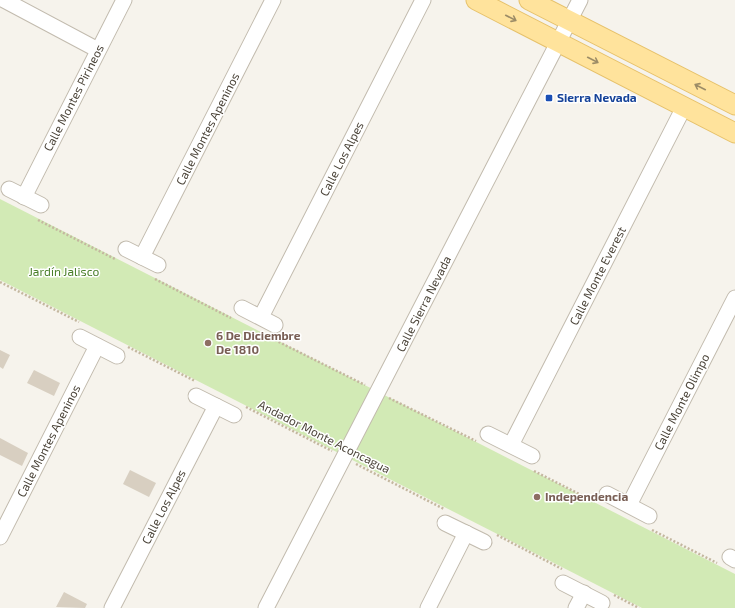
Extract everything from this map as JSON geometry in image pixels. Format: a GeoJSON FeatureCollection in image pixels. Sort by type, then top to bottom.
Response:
{"type":"FeatureCollection","features":[{"type":"Feature","properties":{"kind":"main road"},"geometry":{"type":"LineString","coordinates":[[476,0],[735,132]]}},
{"type":"Feature","properties":{"kind":"main road"},"geometry":{"type":"LineString","coordinates":[[529,0],[735,105]]}},
{"type":"Feature","properties":{"kind":"street"},"geometry":{"type":"LineString","coordinates":[[4,0],[98,50]]}},
{"type":"Feature","properties":{"kind":"street","name":"Calle Montes Pirineos"},"geometry":{"type":"LineString","coordinates":[[24,197],[124,0]]}},
{"type":"Feature","properties":{"kind":"street","name":"Calle Montes Apeninos"},"geometry":{"type":"LineString","coordinates":[[142,257],[273,0]]}},
{"type":"Feature","properties":{"kind":"street","name":"Calle Los Alpes"},"geometry":{"type":"LineString","coordinates":[[260,317],[423,0]]}},
{"type":"Feature","properties":{"kind":"street","name":"Calle Sierra Nevada"},"geometry":{"type":"LineString","coordinates":[[266,608],[580,0]]}},
{"type":"Feature","properties":{"kind":"street","name":"Calle Monte Everest"},"geometry":{"type":"LineString","coordinates":[[511,445],[684,107]]}},
{"type":"Feature","properties":{"kind":"street"},"geometry":{"type":"LineString","coordinates":[[8,189],[41,205]]}},
{"type":"Feature","properties":{"kind":"street"},"geometry":{"type":"LineString","coordinates":[[126,249],[158,265]]}},
{"type":"Feature","properties":{"kind":"street","name":"Calle Monte Olimpo"},"geometry":{"type":"LineString","coordinates":[[629,505],[735,298]]}},
{"type":"Feature","properties":{"kind":"street"},"geometry":{"type":"LineString","coordinates":[[242,308],[274,325]]}},
{"type":"Feature","properties":{"kind":"street"},"geometry":{"type":"LineString","coordinates":[[82,331],[97,346],[122,351]]}},
{"type":"Feature","properties":{"kind":"street","name":"Calle Montes Apeninos"},"geometry":{"type":"LineString","coordinates":[[0,537],[97,346]]}},
{"type":"Feature","properties":{"kind":"street"},"geometry":{"type":"LineString","coordinates":[[196,389],[216,406],[236,409]]}},
{"type":"Feature","properties":{"kind":"street","name":"Calle Los Alpes"},"geometry":{"type":"LineString","coordinates":[[112,608],[216,406]]}},
{"type":"Feature","properties":{"kind":"street"},"geometry":{"type":"LineString","coordinates":[[488,434],[532,456]]}},
{"type":"Feature","properties":{"kind":"street"},"geometry":{"type":"LineString","coordinates":[[608,494],[649,516]]}},
{"type":"Feature","properties":{"kind":"street"},"geometry":{"type":"LineString","coordinates":[[447,517],[466,533],[488,538]]}},
{"type":"Feature","properties":{"kind":"street"},"geometry":{"type":"LineString","coordinates":[[428,608],[466,533]]}},
{"type":"Feature","properties":{"kind":"street"},"geometry":{"type":"LineString","coordinates":[[566,578],[584,594],[606,598]]}},
{"type":"Feature","properties":{"kind":"street"},"geometry":{"type":"LineString","coordinates":[[576,608],[584,594]]}},
{"type":"Feature","properties":{"kind":"path"},"geometry":{"type":"LineString","coordinates":[[0,282],[82,331]]}},
{"type":"Feature","properties":{"kind":"path"},"geometry":{"type":"LineString","coordinates":[[122,351],[196,389]]}},
{"type":"Feature","properties":{"kind":"path","name":"Andador Monte Aconcagua"},"geometry":{"type":"LineString","coordinates":[[236,409],[344,457],[447,517]]}},
{"type":"Feature","properties":{"kind":"path"},"geometry":{"type":"LineString","coordinates":[[488,538],[566,578]]}},
{"type":"Feature","properties":{"kind":"path"},"geometry":{"type":"LineString","coordinates":[[606,598],[639,608]]}},
{"type":"Feature","properties":{"kind":"green space","name":"Jardín Jalisco"},"geometry":{"type":"Polygon","coordinates":[[[0,199],[735,574],[735,608],[642,608],[0,280],[0,199]]]}},
{"type":"Feature","properties":{"kind":"building"},"geometry":{"type":"Polygon","coordinates":[[[0,350],[10,355],[3,369],[0,367],[0,350]]]}},
{"type":"Feature","properties":{"kind":"building"},"geometry":{"type":"Polygon","coordinates":[[[34,370],[60,383],[54,396],[27,383],[34,370]]]}},
{"type":"Feature","properties":{"kind":"building"},"geometry":{"type":"Polygon","coordinates":[[[0,438],[28,453],[22,466],[0,455],[0,438]]]}},
{"type":"Feature","properties":{"kind":"building"},"geometry":{"type":"Polygon","coordinates":[[[130,470],[156,483],[149,497],[123,484],[130,470]]]}},
{"type":"Feature","properties":{"kind":"building"},"geometry":{"type":"Polygon","coordinates":[[[64,592],[87,604],[85,608],[56,607],[64,592]]]}},
{"type":"Feature","properties":{"kind":"place","name":"Sierra Nevada"},"geometry":{"type":"Point","coordinates":[549,98]}},
{"type":"Feature","properties":{"kind":"place","name":"6 De Diciembre De 1810"},"geometry":{"type":"Point","coordinates":[208,343]}},
{"type":"Feature","properties":{"kind":"place","name":"Independencia"},"geometry":{"type":"Point","coordinates":[537,497]}}]}
